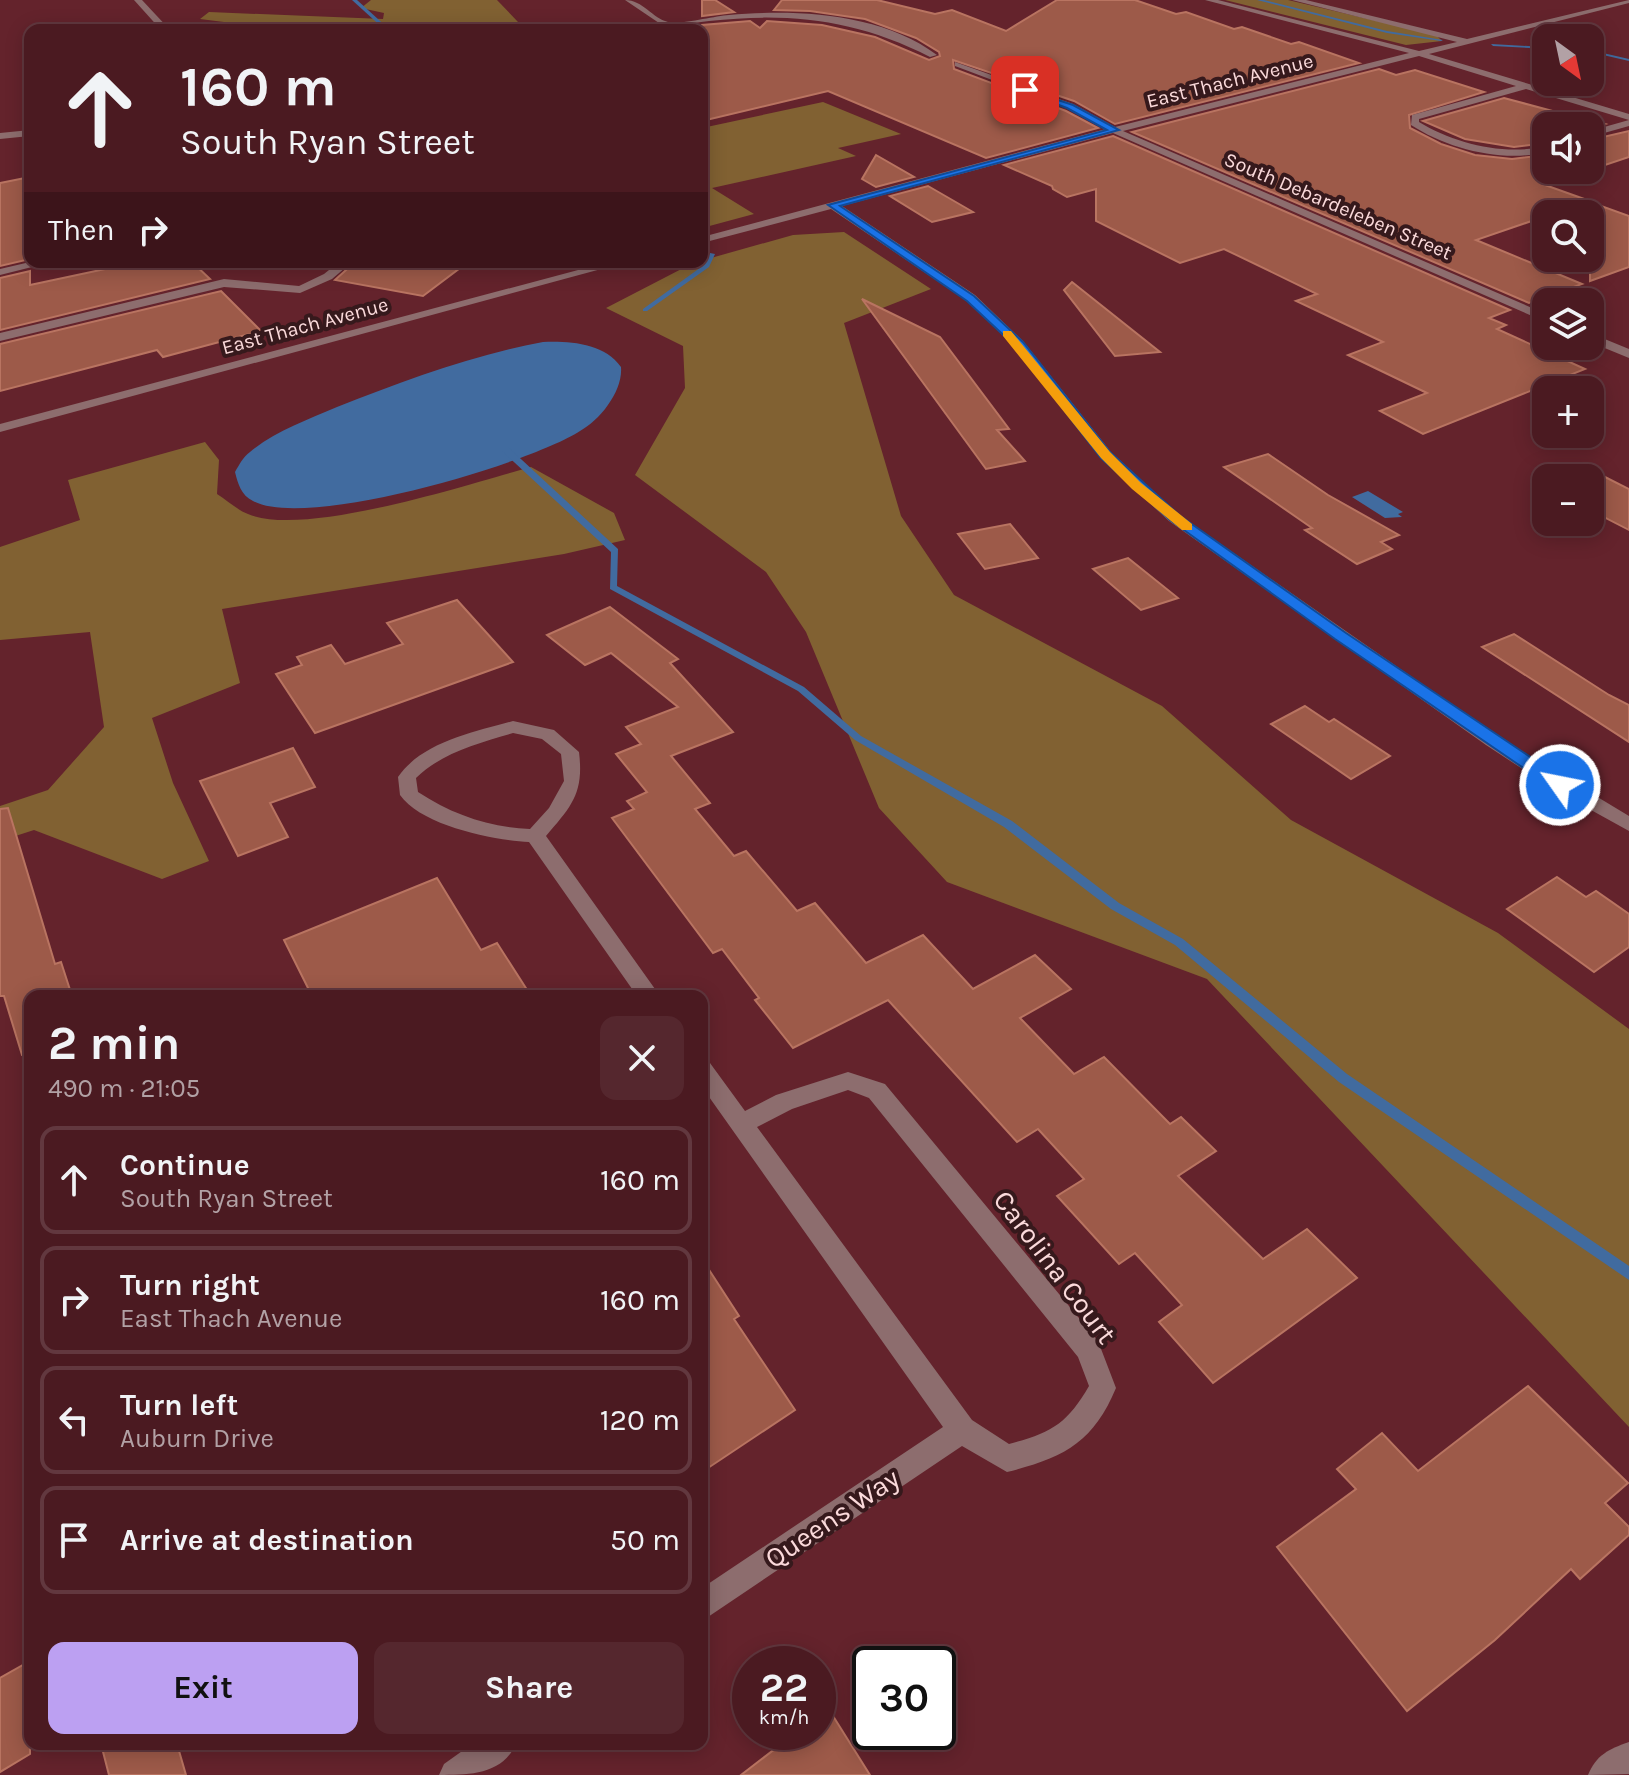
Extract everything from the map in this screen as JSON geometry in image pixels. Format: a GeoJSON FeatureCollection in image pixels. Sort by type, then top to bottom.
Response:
{"type":"FeatureCollection","features":[{"type":"Feature","properties":{"kind":"street"},"geometry":{"type":"LineString","coordinates":[[138,0],[160,24]]}},
{"type":"Feature","properties":{"kind":"street"},"geometry":{"type":"LineString","coordinates":[[629,0],[666,24],[736,15],[809,16],[873,27],[913,43],[933,55]]}},
{"type":"Feature","properties":{"kind":"street"},"geometry":{"type":"LineString","coordinates":[[1209,0],[1421,53],[1629,120]]}},
{"type":"Feature","properties":{"kind":"street"},"geometry":{"type":"LineString","coordinates":[[1296,0],[1465,41]]}},
{"type":"Feature","properties":{"kind":"street","name":"East Thach Avenue"},"geometry":{"type":"LineString","coordinates":[[708,238],[1114,130],[1624,1]]}},
{"type":"Feature","properties":{"kind":"street","name":"South Debardeleben Street"},"geometry":{"type":"LineString","coordinates":[[958,64],[1006,85],[1044,95],[1114,130],[1532,312]]}},
{"type":"Feature","properties":{"kind":"street"},"geometry":{"type":"LineString","coordinates":[[1528,86],[1427,113],[1415,117],[1414,123],[1425,130],[1501,153],[1532,152]]}},
{"type":"Feature","properties":{"kind":"street"},"geometry":{"type":"LineString","coordinates":[[1604,129],[1629,120]]}},
{"type":"Feature","properties":{"kind":"street"},"geometry":{"type":"LineString","coordinates":[[0,136],[24,134]]}},
{"type":"Feature","properties":{"kind":"street"},"geometry":{"type":"LineString","coordinates":[[833,205],[971,298],[1019,344],[1126,476],[1186,526],[1492,741],[1629,824]]}},
{"type":"Feature","properties":{"kind":"street"},"geometry":{"type":"LineString","coordinates":[[0,272],[24,267]]}},
{"type":"Feature","properties":{"kind":"street"},"geometry":{"type":"LineString","coordinates":[[0,337],[224,283],[252,283],[294,291],[327,280],[340,268]]}},
{"type":"Feature","properties":{"kind":"street","name":"East Thach Avenue"},"geometry":{"type":"LineString","coordinates":[[0,428],[599,268]]}},
{"type":"Feature","properties":{"kind":"street"},"geometry":{"type":"LineString","coordinates":[[1604,343],[1629,354]]}},
{"type":"Feature","properties":{"kind":"street"},"geometry":{"type":"LineString","coordinates":[[513,727],[548,734],[570,752],[573,781],[556,812],[535,836],[506,835],[433,812],[409,795],[407,777],[421,761],[459,743],[513,727]]}},
{"type":"Feature","properties":{"kind":"street"},"geometry":{"type":"LineString","coordinates":[[535,836],[645,990]]}},
{"type":"Feature","properties":{"kind":"street","name":"Carolina Court"},"geometry":{"type":"LineString","coordinates":[[708,1077],[962,1430],[1007,1458],[1050,1447],[1083,1425],[1103,1388],[1089,1350],[877,1091],[848,1081],[784,1102],[742,1124]]}},
{"type":"Feature","properties":{"kind":"street","name":"Queens Way"},"geometry":{"type":"LineString","coordinates":[[708,1602],[962,1430]]}},
{"type":"Feature","properties":{"kind":"street"},"geometry":{"type":"LineString","coordinates":[[455,1775],[491,1750]]}},
{"type":"Feature","properties":{"kind":"street"},"geometry":{"type":"LineString","coordinates":[[1604,1775],[1617,1762],[1629,1758]]}},
{"type":"Feature","properties":{"kind":"shaded area"},"geometry":{"type":"Polygon","coordinates":[[[371,0],[497,0],[518,22],[240,24],[200,19],[209,12],[383,19],[384,13],[361,8],[371,0]]]}},
{"type":"Feature","properties":{"kind":"shaded area"},"geometry":{"type":"Polygon","coordinates":[[[1225,0],[1288,0],[1436,35],[1442,41],[1406,45],[1225,0]]]}},
{"type":"Feature","properties":{"kind":"shaded area"},"geometry":{"type":"Polygon","coordinates":[[[823,102],[901,134],[838,148],[856,156],[712,188],[754,214],[708,226],[708,127],[823,102]]]}},
{"type":"Feature","properties":{"kind":"shaded area"},"geometry":{"type":"Polygon","coordinates":[[[844,232],[931,289],[844,323],[901,516],[954,595],[1162,706],[1291,820],[1498,933],[1629,1029],[1629,1427],[1207,979],[947,882],[879,808],[806,632],[766,572],[635,475],[685,388],[683,346],[606,308],[683,268],[708,268],[708,259],[793,235],[844,232]]]}},
{"type":"Feature","properties":{"kind":"shaded area"},"geometry":{"type":"Polygon","coordinates":[[[205,442],[219,460],[217,494],[248,514],[274,520],[346,514],[429,496],[531,467],[614,513],[625,540],[564,554],[222,609],[240,683],[152,718],[173,783],[209,861],[162,879],[34,830],[0,841],[0,806],[48,790],[104,727],[90,632],[0,640],[0,547],[80,520],[68,480],[205,442]]]}},
{"type":"Feature","properties":{"kind":"water"},"geometry":{"type":"Polygon","coordinates":[[[543,342],[575,343],[596,348],[621,367],[618,386],[602,412],[588,426],[553,445],[515,460],[417,489],[319,507],[280,508],[253,501],[241,489],[235,472],[243,459],[292,426],[438,370],[543,342]]]}},
{"type":"Feature","properties":{"kind":"water"},"geometry":{"type":"Polygon","coordinates":[[[1368,491],[1403,512],[1398,514],[1402,517],[1385,518],[1352,497],[1368,491]]]}},
{"type":"Feature","properties":{"kind":"building"},"geometry":{"type":"Polygon","coordinates":[[[702,0],[715,0],[734,12],[702,16],[702,0]]]}},
{"type":"Feature","properties":{"kind":"building"},"geometry":{"type":"Polygon","coordinates":[[[782,0],[877,0],[935,14],[952,10],[1006,31],[1057,0],[1135,0],[1176,14],[1186,12],[1234,29],[1242,27],[1291,44],[1299,42],[1359,63],[1115,124],[1074,101],[953,60],[954,69],[1066,111],[1098,128],[986,158],[828,91],[708,120],[708,24],[750,21],[760,28],[767,21],[822,25],[875,37],[929,60],[940,56],[939,52],[916,38],[865,19],[810,11],[774,10],[782,0]]]}},
{"type":"Feature","properties":{"kind":"building"},"geometry":{"type":"Polygon","coordinates":[[[1379,69],[1396,75],[1415,70],[1484,92],[1409,115],[1410,128],[1441,144],[1475,155],[1512,159],[1532,157],[1532,184],[1548,184],[1545,185],[1587,200],[1532,200],[1532,221],[1476,240],[1532,263],[1532,272],[1553,272],[1582,284],[1571,288],[1532,288],[1532,302],[1529,303],[1132,132],[1379,69]]]}},
{"type":"Feature","properties":{"kind":"building"},"geometry":{"type":"Polygon","coordinates":[[[1504,98],[1556,112],[1532,112],[1532,145],[1514,147],[1465,139],[1423,121],[1504,98]]]}},
{"type":"Feature","properties":{"kind":"building"},"geometry":{"type":"Polygon","coordinates":[[[1629,131],[1629,157],[1604,165],[1604,137],[1629,131]]]}},
{"type":"Feature","properties":{"kind":"building"},"geometry":{"type":"Polygon","coordinates":[[[1113,136],[1510,310],[1489,318],[1506,325],[1497,329],[1532,345],[1532,360],[1565,360],[1585,369],[1568,376],[1532,376],[1532,390],[1423,434],[1380,411],[1427,393],[1348,355],[1383,342],[1296,301],[1317,294],[1224,249],[1180,263],[1096,221],[1096,189],[1067,197],[1052,186],[1004,165],[1113,136]]]}},
{"type":"Feature","properties":{"kind":"building"},"geometry":{"type":"Polygon","coordinates":[[[876,155],[914,177],[876,187],[862,179],[876,155]]]}},
{"type":"Feature","properties":{"kind":"building"},"geometry":{"type":"Polygon","coordinates":[[[24,178],[24,260],[0,266],[0,183],[24,178]]]}},
{"type":"Feature","properties":{"kind":"building"},"geometry":{"type":"Polygon","coordinates":[[[928,186],[973,212],[932,222],[890,196],[928,186]]]}},
{"type":"Feature","properties":{"kind":"building"},"geometry":{"type":"Polygon","coordinates":[[[1604,207],[1629,216],[1629,267],[1590,281],[1590,272],[1604,272],[1604,207]]]}},
{"type":"Feature","properties":{"kind":"building"},"geometry":{"type":"Polygon","coordinates":[[[110,268],[198,268],[210,279],[0,330],[0,278],[30,271],[30,285],[110,268]]]}},
{"type":"Feature","properties":{"kind":"building"},"geometry":{"type":"Polygon","coordinates":[[[348,268],[460,268],[423,296],[335,280],[348,268]]]}},
{"type":"Feature","properties":{"kind":"building"},"geometry":{"type":"Polygon","coordinates":[[[1072,282],[1160,352],[1115,356],[1064,290],[1072,282]]]}},
{"type":"Feature","properties":{"kind":"building"},"geometry":{"type":"Polygon","coordinates":[[[221,291],[261,331],[163,357],[157,350],[0,391],[0,344],[221,291]]]}},
{"type":"Feature","properties":{"kind":"building"},"geometry":{"type":"Polygon","coordinates":[[[862,299],[940,337],[1009,429],[997,430],[1025,461],[986,469],[862,299]]]}},
{"type":"Feature","properties":{"kind":"building"},"geometry":{"type":"Polygon","coordinates":[[[1268,454],[1328,495],[1399,535],[1381,542],[1392,549],[1357,564],[1305,530],[1312,528],[1224,467],[1268,454]]]}},
{"type":"Feature","properties":{"kind":"building"},"geometry":{"type":"Polygon","coordinates":[[[1604,476],[1629,489],[1629,530],[1604,517],[1604,476]]]}},
{"type":"Feature","properties":{"kind":"building"},"geometry":{"type":"Polygon","coordinates":[[[1010,524],[1038,558],[985,569],[958,534],[1010,524]]]}},
{"type":"Feature","properties":{"kind":"building"},"geometry":{"type":"Polygon","coordinates":[[[1128,558],[1178,598],[1141,610],[1093,569],[1128,558]]]}},
{"type":"Feature","properties":{"kind":"building"},"geometry":{"type":"Polygon","coordinates":[[[457,600],[513,662],[315,733],[276,674],[302,665],[297,657],[331,645],[345,664],[403,644],[387,623],[457,600]]]}},
{"type":"Feature","properties":{"kind":"building"},"geometry":{"type":"Polygon","coordinates":[[[610,607],[678,659],[670,663],[733,732],[671,756],[710,803],[695,809],[734,856],[746,851],[797,911],[815,903],[866,963],[923,935],[973,989],[1035,955],[1071,989],[1020,1018],[1074,1074],[1104,1057],[1170,1124],[1181,1117],[1216,1151],[1178,1176],[1263,1259],[1307,1229],[1357,1278],[1213,1383],[1159,1322],[1182,1305],[1135,1253],[1119,1264],[1057,1196],[1084,1179],[1038,1129],[1017,1142],[888,1000],[793,1048],[755,1000],[759,998],[722,949],[713,953],[612,818],[634,809],[627,801],[647,792],[616,754],[641,744],[626,727],[678,707],[611,653],[585,665],[547,635],[610,607]]]}},
{"type":"Feature","properties":{"kind":"building"},"geometry":{"type":"Polygon","coordinates":[[[1514,634],[1629,705],[1629,742],[1482,647],[1514,634]]]}},
{"type":"Feature","properties":{"kind":"building"},"geometry":{"type":"Polygon","coordinates":[[[1305,706],[1329,722],[1334,719],[1390,756],[1351,779],[1271,724],[1305,706]]]}},
{"type":"Feature","properties":{"kind":"building"},"geometry":{"type":"Polygon","coordinates":[[[293,748],[315,787],[270,803],[288,837],[238,856],[200,781],[293,748]]]}},
{"type":"Feature","properties":{"kind":"building"},"geometry":{"type":"Polygon","coordinates":[[[8,808],[55,964],[61,962],[70,990],[24,990],[22,1055],[4,996],[0,996],[0,809],[8,808]]]}},
{"type":"Feature","properties":{"kind":"building"},"geometry":{"type":"Polygon","coordinates":[[[1557,877],[1586,897],[1596,891],[1629,914],[1629,947],[1594,972],[1507,909],[1557,877]]]}},
{"type":"Feature","properties":{"kind":"building"},"geometry":{"type":"Polygon","coordinates":[[[437,878],[481,950],[497,943],[527,990],[309,990],[284,940],[437,878]]]}},
{"type":"Feature","properties":{"kind":"building"},"geometry":{"type":"Polygon","coordinates":[[[708,1268],[739,1316],[734,1319],[795,1410],[708,1468],[708,1268]]]}},
{"type":"Feature","properties":{"kind":"building"},"geometry":{"type":"Polygon","coordinates":[[[1528,1386],[1628,1483],[1605,1503],[1629,1527],[1629,1535],[1580,1579],[1571,1569],[1495,1640],[1407,1711],[1277,1547],[1356,1489],[1337,1469],[1382,1433],[1418,1471],[1528,1386]]]}},
{"type":"Feature","properties":{"kind":"building"},"geometry":{"type":"Polygon","coordinates":[[[24,1664],[24,1750],[30,1750],[30,1754],[0,1772],[0,1678],[24,1664]]]}},
{"type":"Feature","properties":{"kind":"building"},"geometry":{"type":"Polygon","coordinates":[[[836,1721],[870,1775],[741,1775],[774,1750],[836,1750],[836,1721]]]}},
{"type":"Feature","properties":{"kind":"building"},"geometry":{"type":"Polygon","coordinates":[[[103,1750],[179,1750],[186,1775],[109,1775],[103,1750]]]}},
{"type":"Feature","properties":{"kind":"waterway"},"geometry":{"type":"LineString","coordinates":[[354,0],[381,24]]}},
{"type":"Feature","properties":{"kind":"waterway"},"geometry":{"type":"LineString","coordinates":[[1259,0],[1387,32],[1441,40]]}},
{"type":"Feature","properties":{"kind":"waterway"},"geometry":{"type":"LineString","coordinates":[[1493,45],[1532,47]]}},
{"type":"Feature","properties":{"kind":"waterway"},"geometry":{"type":"LineString","coordinates":[[1604,54],[1629,60]]}},
{"type":"Feature","properties":{"kind":"waterway"},"geometry":{"type":"LineString","coordinates":[[708,264],[712,254]]}},
{"type":"Feature","properties":{"kind":"waterway"},"geometry":{"type":"LineString","coordinates":[[645,310],[704,268]]}},
{"type":"Feature","properties":{"kind":"waterway"},"geometry":{"type":"LineString","coordinates":[[505,449],[615,551],[613,587],[801,689],[858,738],[1008,824],[1115,906],[1179,942],[1343,1078],[1629,1274]]}},
{"type":"Feature","properties":{"kind":"slow traffic"},"geometry":{"type":"LineString","coordinates":[[1007,333],[1106,455],[1137,486],[1187,527]]}},
{"type":"Feature","properties":{"kind":"route"},"geometry":{"type":"LineString","coordinates":[[1025,90],[1070,106],[1114,130],[833,205],[971,298],[1019,344],[1106,455],[1174,518],[1265,584],[1560,785]]}}]}
